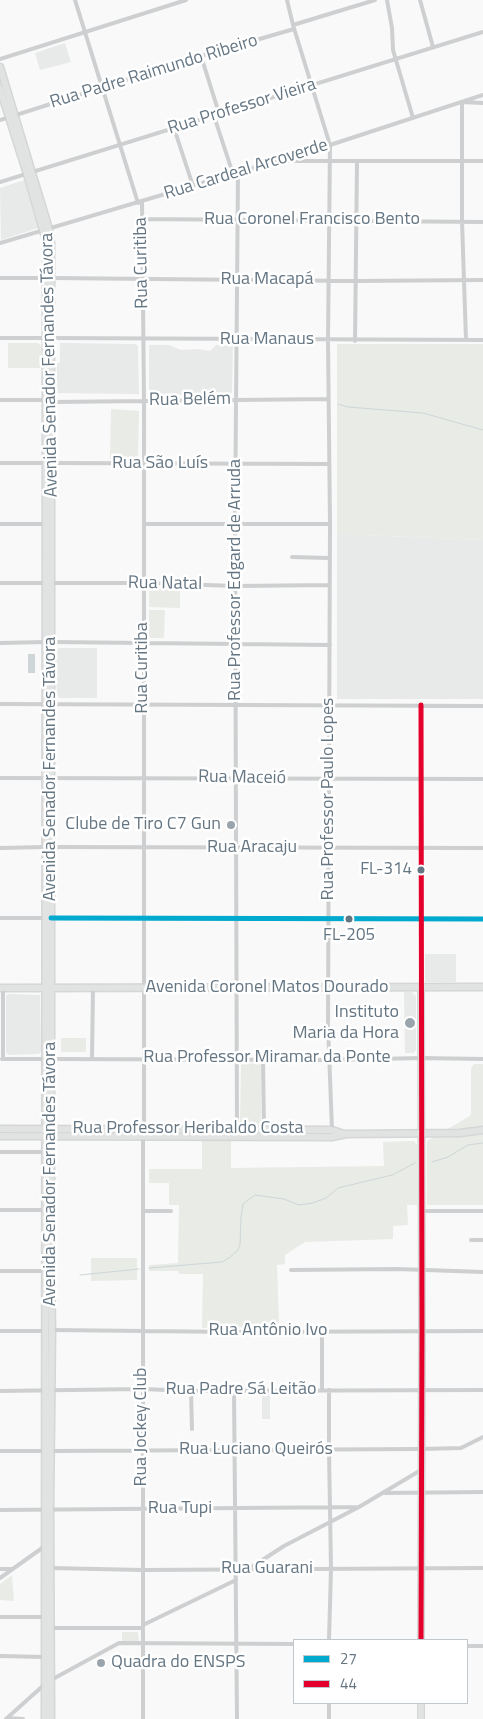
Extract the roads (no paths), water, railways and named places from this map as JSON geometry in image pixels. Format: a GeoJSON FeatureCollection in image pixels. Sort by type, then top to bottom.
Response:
{"type":"FeatureCollection","features":[{"type":"Feature","properties":{"kind":"main road","name":"Avenida Senador Fernandes Távora"},"geometry":{"type":"LineString","coordinates":[[0,67],[12,117],[46,230],[52,243],[49,278],[48,338],[48,1509],[51,1568],[48,1682],[45,1719]]}},
{"type":"Feature","properties":{"kind":"main road","name":"Avenida Senador Fernandes Távora"},"geometry":{"type":"LineString","coordinates":[[0,89],[12,117]]}},
{"type":"Feature","properties":{"kind":"main road","name":"Avenida Senador Fernandes Távora"},"geometry":{"type":"LineString","coordinates":[[48,583],[45,524],[49,463]]}},
{"type":"Feature","properties":{"kind":"main road"},"geometry":{"type":"LineString","coordinates":[[420,987],[422,1212],[421,1639]]}},
{"type":"Feature","properties":{"kind":"main road","name":"Avenida Coronel Matos Dourado"},"geometry":{"type":"LineString","coordinates":[[1,988],[483,987]]}},
{"type":"Feature","properties":{"kind":"main road","name":"Rua Professor Heribaldo Costa"},"geometry":{"type":"LineString","coordinates":[[0,1129],[48,1132],[237,1133],[332,1130],[346,1134]]}},
{"type":"Feature","properties":{"kind":"main road","name":"Rua Professor Heribaldo Costa"},"geometry":{"type":"LineString","coordinates":[[264,1133],[332,1137],[346,1134],[460,1133],[483,1130]]}},
{"type":"Feature","properties":{"kind":"main road","name":"Avenida Senador Fernandes Távora"},"geometry":{"type":"LineString","coordinates":[[48,1132],[45,1152],[48,1271]]}},
{"type":"Feature","properties":{"kind":"main road","name":"Rua Professor Heribaldo Costa"},"geometry":{"type":"LineString","coordinates":[[0,1136],[48,1132]]}},
{"type":"Feature","properties":{"kind":"main road","name":"Avenida Senador Fernandes Távora"},"geometry":{"type":"LineString","coordinates":[[48,1509],[45,1546],[45,1657],[51,1719]]}},
{"type":"Feature","properties":{"kind":"main road"},"geometry":{"type":"LineString","coordinates":[[421,1704],[421,1719]]}},
{"type":"Feature","properties":{"kind":"street","name":"Rua Curitiba"},"geometry":{"type":"LineString","coordinates":[[75,0],[119,145],[140,202],[142,219],[144,338],[144,1132]]}},
{"type":"Feature","properties":{"kind":"street"},"geometry":{"type":"LineString","coordinates":[[0,59],[186,0]]}},
{"type":"Feature","properties":{"kind":"street"},"geometry":{"type":"LineString","coordinates":[[287,0],[293,27],[330,145]]}},
{"type":"Feature","properties":{"kind":"street","name":"Rua Padre Raimundo Ribeiro"},"geometry":{"type":"LineString","coordinates":[[0,120],[375,0]]}},
{"type":"Feature","properties":{"kind":"street"},"geometry":{"type":"LineString","coordinates":[[387,0],[392,28],[392,45],[413,118]]}},
{"type":"Feature","properties":{"kind":"street"},"geometry":{"type":"LineString","coordinates":[[420,0],[433,47]]}},
{"type":"Feature","properties":{"kind":"street","name":"Rua Professor Vieira"},"geometry":{"type":"LineString","coordinates":[[0,182],[483,32]]}},
{"type":"Feature","properties":{"kind":"street"},"geometry":{"type":"LineString","coordinates":[[201,56],[218,110],[216,115],[233,174]]}},
{"type":"Feature","properties":{"kind":"street","name":"Rua Cardeal Arcoverde"},"geometry":{"type":"LineString","coordinates":[[0,242],[330,145],[483,95]]}},
{"type":"Feature","properties":{"kind":"street"},"geometry":{"type":"LineString","coordinates":[[462,102],[462,222],[466,340]]}},
{"type":"Feature","properties":{"kind":"street","name":"Rua Cardeal Arcoverde"},"geometry":{"type":"LineString","coordinates":[[462,102],[483,103]]}},
{"type":"Feature","properties":{"kind":"street"},"geometry":{"type":"LineString","coordinates":[[174,128],[193,186]]}},
{"type":"Feature","properties":{"kind":"street","name":"Rua Professor Paulo Lopes"},"geometry":{"type":"LineString","coordinates":[[330,145],[328,220],[330,524],[328,987],[332,1130]]}},
{"type":"Feature","properties":{"kind":"street"},"geometry":{"type":"LineString","coordinates":[[275,161],[483,161]]}},
{"type":"Feature","properties":{"kind":"street"},"geometry":{"type":"LineString","coordinates":[[355,341],[357,162]]}},
{"type":"Feature","properties":{"kind":"street","name":"Rua Professor Edgard de Arruda"},"geometry":{"type":"LineString","coordinates":[[237,1133],[235,705],[238,172]]}},
{"type":"Feature","properties":{"kind":"street","name":"Rua Coronel Francisco Bento"},"geometry":{"type":"LineString","coordinates":[[142,219],[483,222]]}},
{"type":"Feature","properties":{"kind":"street","name":"Rua Macapá"},"geometry":{"type":"LineString","coordinates":[[0,278],[328,281],[483,280]]}},
{"type":"Feature","properties":{"kind":"street","name":"Rua Manaus"},"geometry":{"type":"LineString","coordinates":[[0,338],[355,341],[483,340]]}},
{"type":"Feature","properties":{"kind":"street","name":"Rua Belém"},"geometry":{"type":"LineString","coordinates":[[0,400],[328,399]]}},
{"type":"Feature","properties":{"kind":"street","name":"Rua São Luís"},"geometry":{"type":"LineString","coordinates":[[0,463],[329,464]]}},
{"type":"Feature","properties":{"kind":"street"},"geometry":{"type":"LineString","coordinates":[[0,524],[45,524]]}},
{"type":"Feature","properties":{"kind":"street"},"geometry":{"type":"LineString","coordinates":[[144,524],[330,524]]}},
{"type":"Feature","properties":{"kind":"street"},"geometry":{"type":"LineString","coordinates":[[292,557],[329,558]]}},
{"type":"Feature","properties":{"kind":"street","name":"Rua Natal"},"geometry":{"type":"LineString","coordinates":[[0,583],[143,583],[237,586],[329,585]]}},
{"type":"Feature","properties":{"kind":"street"},"geometry":{"type":"LineString","coordinates":[[0,643],[144,642],[330,645]]}},
{"type":"Feature","properties":{"kind":"street"},"geometry":{"type":"LineString","coordinates":[[0,704],[483,706]]}},
{"type":"Feature","properties":{"kind":"street"},"geometry":{"type":"LineString","coordinates":[[420,987],[421,705]]}},
{"type":"Feature","properties":{"kind":"street","name":"Rua Maceió"},"geometry":{"type":"LineString","coordinates":[[0,778],[483,779]]}},
{"type":"Feature","properties":{"kind":"street","name":"Rua Aracaju"},"geometry":{"type":"LineString","coordinates":[[0,848],[483,848]]}},
{"type":"Feature","properties":{"kind":"street"},"geometry":{"type":"LineString","coordinates":[[0,918],[483,919]]}},
{"type":"Feature","properties":{"kind":"street"},"geometry":{"type":"LineString","coordinates":[[1,988],[1,1059]]}},
{"type":"Feature","properties":{"kind":"street"},"geometry":{"type":"LineString","coordinates":[[92,1058],[93,988]]}},
{"type":"Feature","properties":{"kind":"street","name":"Rua Professor Miramar da Ponte"},"geometry":{"type":"LineString","coordinates":[[1,1059],[483,1059]]}},
{"type":"Feature","properties":{"kind":"street"},"geometry":{"type":"LineString","coordinates":[[263,1060],[264,1133]]}},
{"type":"Feature","properties":{"kind":"street","name":"Rua Jockey Club"},"geometry":{"type":"LineString","coordinates":[[143,1719],[142,1389],[144,1132]]}},
{"type":"Feature","properties":{"kind":"street"},"geometry":{"type":"LineString","coordinates":[[0,1152],[45,1152]]}},
{"type":"Feature","properties":{"kind":"street"},"geometry":{"type":"LineString","coordinates":[[0,1210],[45,1210]]}},
{"type":"Feature","properties":{"kind":"street"},"geometry":{"type":"LineString","coordinates":[[144,1211],[171,1211]]}},
{"type":"Feature","properties":{"kind":"street"},"geometry":{"type":"LineString","coordinates":[[422,1212],[483,1211]]}},
{"type":"Feature","properties":{"kind":"street"},"geometry":{"type":"LineString","coordinates":[[471,1240],[483,1240]]}},
{"type":"Feature","properties":{"kind":"street"},"geometry":{"type":"LineString","coordinates":[[0,1270],[48,1271]]}},
{"type":"Feature","properties":{"kind":"street"},"geometry":{"type":"LineString","coordinates":[[291,1270],[483,1272]]}},
{"type":"Feature","properties":{"kind":"street","name":"Rua Antônio Ivo"},"geometry":{"type":"LineString","coordinates":[[0,1331],[483,1331]]}},
{"type":"Feature","properties":{"kind":"street"},"geometry":{"type":"LineString","coordinates":[[322,1331],[322,1389]]}},
{"type":"Feature","properties":{"kind":"street","name":"Rua Padre Sá Leitão"},"geometry":{"type":"LineString","coordinates":[[0,1391],[142,1389],[191,1391],[322,1389],[483,1390]]}},
{"type":"Feature","properties":{"kind":"street"},"geometry":{"type":"LineString","coordinates":[[329,1390],[329,1639]]}},
{"type":"Feature","properties":{"kind":"street"},"geometry":{"type":"LineString","coordinates":[[191,1391],[192,1429]]}},
{"type":"Feature","properties":{"kind":"street"},"geometry":{"type":"LineString","coordinates":[[234,1391],[236,1719]]}},
{"type":"Feature","properties":{"kind":"street","name":"Rua Luciano Queirós"},"geometry":{"type":"LineString","coordinates":[[0,1451],[461,1448],[483,1437]]}},
{"type":"Feature","properties":{"kind":"street"},"geometry":{"type":"LineString","coordinates":[[247,1570],[284,1546],[359,1507],[421,1470]]}},
{"type":"Feature","properties":{"kind":"street"},"geometry":{"type":"LineString","coordinates":[[383,1493],[483,1492]]}},
{"type":"Feature","properties":{"kind":"street","name":"Rua Tupi"},"geometry":{"type":"LineString","coordinates":[[0,1510],[359,1507]]}},
{"type":"Feature","properties":{"kind":"street"},"geometry":{"type":"LineString","coordinates":[[0,1578],[45,1546]]}},
{"type":"Feature","properties":{"kind":"street","name":"Rua Guarani"},"geometry":{"type":"LineString","coordinates":[[51,1568],[247,1570],[483,1568]]}},
{"type":"Feature","properties":{"kind":"street"},"geometry":{"type":"LineString","coordinates":[[0,1569],[12,1569]]}},
{"type":"Feature","properties":{"kind":"street"},"geometry":{"type":"LineString","coordinates":[[50,1628],[143,1627],[236,1580]]}},
{"type":"Feature","properties":{"kind":"street"},"geometry":{"type":"LineString","coordinates":[[0,1618],[45,1616]]}},
{"type":"Feature","properties":{"kind":"street"},"geometry":{"type":"LineString","coordinates":[[7,1719],[48,1682],[119,1643],[293,1644]]}},
{"type":"Feature","properties":{"kind":"street"},"geometry":{"type":"LineString","coordinates":[[468,1646],[483,1646]]}},
{"type":"Feature","properties":{"kind":"street"},"geometry":{"type":"LineString","coordinates":[[0,1656],[45,1657]]}},
{"type":"Feature","properties":{"kind":"street"},"geometry":{"type":"LineString","coordinates":[[329,1704],[329,1719]]}},
{"type":"Feature","properties":{"kind":"street"},"geometry":{"type":"LineString","coordinates":[[7,1719],[24,1719]]}},
{"type":"Feature","properties":{"kind":"waterway"},"geometry":{"type":"LineString","coordinates":[[338,404],[348,407],[423,413],[483,430]]}},
{"type":"Feature","properties":{"kind":"waterway"},"geometry":{"type":"LineString","coordinates":[[432,1162],[448,1157],[468,1145],[483,1143]]}},
{"type":"Feature","properties":{"kind":"waterway"},"geometry":{"type":"LineString","coordinates":[[149,1268],[222,1262],[229,1258],[238,1250],[240,1245],[243,1204],[255,1195],[284,1199],[299,1205],[313,1203],[326,1198],[338,1188],[392,1175],[415,1163]]}},
{"type":"Feature","properties":{"kind":"waterway"},"geometry":{"type":"LineString","coordinates":[[80,1275],[139,1269]]}},
{"type":"Feature","properties":{"kind":"place","name":"Clube de Tiro C7 Gun"},"geometry":{"type":"Point","coordinates":[231,825]}},
{"type":"Feature","properties":{"kind":"place","name":"FL-314"},"geometry":{"type":"Point","coordinates":[421,870]}},
{"type":"Feature","properties":{"kind":"place","name":"FL-205"},"geometry":{"type":"Point","coordinates":[349,919]}},
{"type":"Feature","properties":{"kind":"place","name":"Instituto Maria da Hora"},"geometry":{"type":"Point","coordinates":[410,1023]}},
{"type":"Feature","properties":{"kind":"place","name":"Quadra do ENSPS"},"geometry":{"type":"Point","coordinates":[101,1663]}}]}
